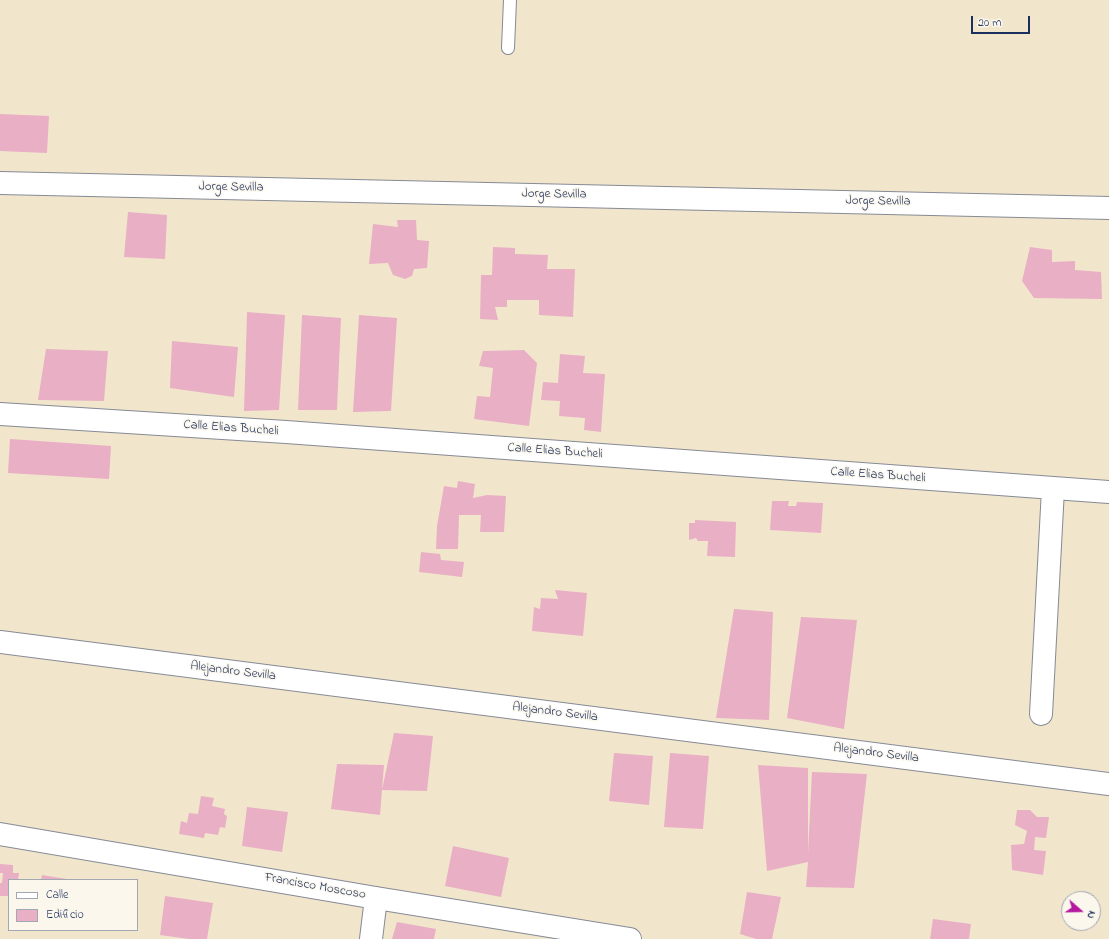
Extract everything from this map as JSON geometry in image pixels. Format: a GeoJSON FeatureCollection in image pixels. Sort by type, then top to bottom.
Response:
{"type":"FeatureCollection","features":[{"type":"Feature","properties":{"kind":"street","name":"Jorge Sevilla"},"geometry":{"type":"LineString","coordinates":[[0,183],[1109,208]]}},
{"type":"Feature","properties":{"kind":"street","name":"Calle Elias Bucheli"},"geometry":{"type":"LineString","coordinates":[[0,414],[286,432],[1109,492]]}},
{"type":"Feature","properties":{"kind":"street"},"geometry":{"type":"LineString","coordinates":[[1041,714],[1053,489]]}},
{"type":"Feature","properties":{"kind":"street","name":"Alejandro Sevilla"},"geometry":{"type":"LineString","coordinates":[[0,642],[1109,784]]}},
{"type":"Feature","properties":{"kind":"street","name":"Francisco Moscoso"},"geometry":{"type":"LineString","coordinates":[[0,834],[376,898],[630,939]]}},
{"type":"Feature","properties":{"kind":"street"},"geometry":{"type":"LineString","coordinates":[[370,939],[376,898]]}},
{"type":"Feature","properties":{"kind":"lane"},"geometry":{"type":"LineString","coordinates":[[508,48],[510,0]]}},
{"type":"Feature","properties":{"kind":"building"},"geometry":{"type":"Polygon","coordinates":[[[0,114],[49,116],[47,153],[0,151],[0,114]]]}},
{"type":"Feature","properties":{"kind":"building"},"geometry":{"type":"Polygon","coordinates":[[[128,212],[167,215],[165,259],[124,257],[128,212]]]}},
{"type":"Feature","properties":{"kind":"building"},"geometry":{"type":"Polygon","coordinates":[[[397,220],[416,220],[417,240],[429,241],[427,268],[414,269],[412,276],[405,279],[393,275],[388,263],[369,264],[373,224],[398,227],[397,220]]]}},
{"type":"Feature","properties":{"kind":"building"},"geometry":{"type":"Polygon","coordinates":[[[493,247],[515,248],[515,254],[548,255],[547,269],[575,269],[573,317],[539,315],[539,300],[507,300],[507,307],[495,307],[498,320],[480,319],[481,275],[492,275],[493,247]]]}},
{"type":"Feature","properties":{"kind":"building"},"geometry":{"type":"Polygon","coordinates":[[[1030,247],[1052,250],[1052,262],[1075,261],[1075,270],[1101,272],[1102,299],[1034,298],[1022,281],[1030,247]]]}},
{"type":"Feature","properties":{"kind":"building"},"geometry":{"type":"Polygon","coordinates":[[[247,312],[285,315],[279,410],[244,411],[247,312]]]}},
{"type":"Feature","properties":{"kind":"building"},"geometry":{"type":"Polygon","coordinates":[[[302,315],[341,318],[337,410],[298,410],[302,315]]]}},
{"type":"Feature","properties":{"kind":"building"},"geometry":{"type":"Polygon","coordinates":[[[359,315],[397,318],[391,411],[353,412],[359,315]]]}},
{"type":"Feature","properties":{"kind":"building"},"geometry":{"type":"Polygon","coordinates":[[[172,341],[238,347],[234,397],[170,388],[172,341]]]}},
{"type":"Feature","properties":{"kind":"building"},"geometry":{"type":"Polygon","coordinates":[[[46,349],[108,351],[104,401],[38,400],[46,349]]]}},
{"type":"Feature","properties":{"kind":"building"},"geometry":{"type":"Polygon","coordinates":[[[524,350],[537,363],[529,426],[474,419],[477,396],[490,397],[493,368],[479,366],[483,351],[524,350]]]}},
{"type":"Feature","properties":{"kind":"building"},"geometry":{"type":"Polygon","coordinates":[[[560,354],[585,356],[583,373],[605,374],[601,432],[584,430],[585,418],[559,416],[560,401],[541,400],[543,382],[558,383],[560,354]]]}},
{"type":"Feature","properties":{"kind":"building"},"geometry":{"type":"Polygon","coordinates":[[[10,439],[111,446],[109,479],[8,473],[10,439]]]}},
{"type":"Feature","properties":{"kind":"building"},"geometry":{"type":"Polygon","coordinates":[[[458,481],[475,484],[473,498],[487,495],[506,496],[504,532],[480,532],[481,515],[459,515],[458,549],[436,549],[437,526],[444,486],[457,488],[458,481]]]}},
{"type":"Feature","properties":{"kind":"building"},"geometry":{"type":"Polygon","coordinates":[[[772,501],[789,501],[788,506],[796,506],[797,502],[823,503],[821,533],[770,530],[772,501]]]}},
{"type":"Feature","properties":{"kind":"building"},"geometry":{"type":"Polygon","coordinates":[[[695,520],[736,522],[735,557],[707,556],[708,541],[698,541],[696,538],[689,540],[689,523],[695,523],[695,520]]]}},
{"type":"Feature","properties":{"kind":"building"},"geometry":{"type":"Polygon","coordinates":[[[421,552],[440,554],[441,560],[464,562],[462,577],[419,572],[421,552]]]}},
{"type":"Feature","properties":{"kind":"building"},"geometry":{"type":"Polygon","coordinates":[[[555,590],[587,593],[583,636],[532,631],[534,607],[540,609],[541,598],[558,599],[555,590]]]}},
{"type":"Feature","properties":{"kind":"building"},"geometry":{"type":"Polygon","coordinates":[[[734,609],[773,612],[769,720],[716,718],[734,609]]]}},
{"type":"Feature","properties":{"kind":"building"},"geometry":{"type":"Polygon","coordinates":[[[801,617],[857,620],[844,729],[787,718],[801,617]]]}},
{"type":"Feature","properties":{"kind":"building"},"geometry":{"type":"Polygon","coordinates":[[[394,733],[433,736],[427,791],[382,790],[394,733]]]}},
{"type":"Feature","properties":{"kind":"building"},"geometry":{"type":"Polygon","coordinates":[[[614,753],[653,756],[649,805],[609,801],[614,753]]]}},
{"type":"Feature","properties":{"kind":"building"},"geometry":{"type":"Polygon","coordinates":[[[670,753],[709,756],[703,829],[664,827],[670,753]]]}},
{"type":"Feature","properties":{"kind":"building"},"geometry":{"type":"Polygon","coordinates":[[[337,764],[384,765],[380,815],[331,809],[337,764]]]}},
{"type":"Feature","properties":{"kind":"building"},"geometry":{"type":"Polygon","coordinates":[[[758,765],[808,768],[808,853],[812,772],[867,774],[854,888],[806,887],[808,862],[767,871],[758,765]]]}},
{"type":"Feature","properties":{"kind":"building"},"geometry":{"type":"Polygon","coordinates":[[[201,796],[214,798],[212,806],[225,809],[224,814],[227,816],[225,828],[220,827],[218,835],[205,833],[204,838],[179,834],[181,821],[187,823],[189,813],[198,814],[201,796]]]}},
{"type":"Feature","properties":{"kind":"building"},"geometry":{"type":"Polygon","coordinates":[[[247,807],[288,812],[282,852],[242,846],[247,807]]]}},
{"type":"Feature","properties":{"kind":"building"},"geometry":{"type":"Polygon","coordinates":[[[1017,810],[1030,810],[1037,817],[1049,817],[1046,838],[1035,837],[1034,850],[1046,851],[1043,875],[1012,870],[1011,845],[1024,844],[1027,831],[1015,825],[1017,810]]]}},
{"type":"Feature","properties":{"kind":"building"},"geometry":{"type":"Polygon","coordinates":[[[453,846],[509,858],[501,897],[445,886],[453,846]]]}},
{"type":"Feature","properties":{"kind":"building"},"geometry":{"type":"Polygon","coordinates":[[[0,864],[13,865],[13,873],[19,873],[18,879],[8,879],[8,896],[0,896],[0,883],[2,883],[3,873],[0,873],[0,864]]]}},
{"type":"Feature","properties":{"kind":"building"},"geometry":{"type":"Polygon","coordinates":[[[42,875],[67,879],[41,879],[42,875]]]}},
{"type":"Feature","properties":{"kind":"building"},"geometry":{"type":"Polygon","coordinates":[[[747,892],[781,897],[772,939],[756,939],[740,934],[747,892]]]}},
{"type":"Feature","properties":{"kind":"building"},"geometry":{"type":"Polygon","coordinates":[[[165,896],[213,903],[207,939],[189,939],[160,935],[165,896]]]}},
{"type":"Feature","properties":{"kind":"building"},"geometry":{"type":"Polygon","coordinates":[[[933,919],[971,924],[969,939],[930,939],[933,919]]]}},
{"type":"Feature","properties":{"kind":"building"},"geometry":{"type":"Polygon","coordinates":[[[397,922],[436,929],[434,939],[392,939],[397,922]]]}}]}
